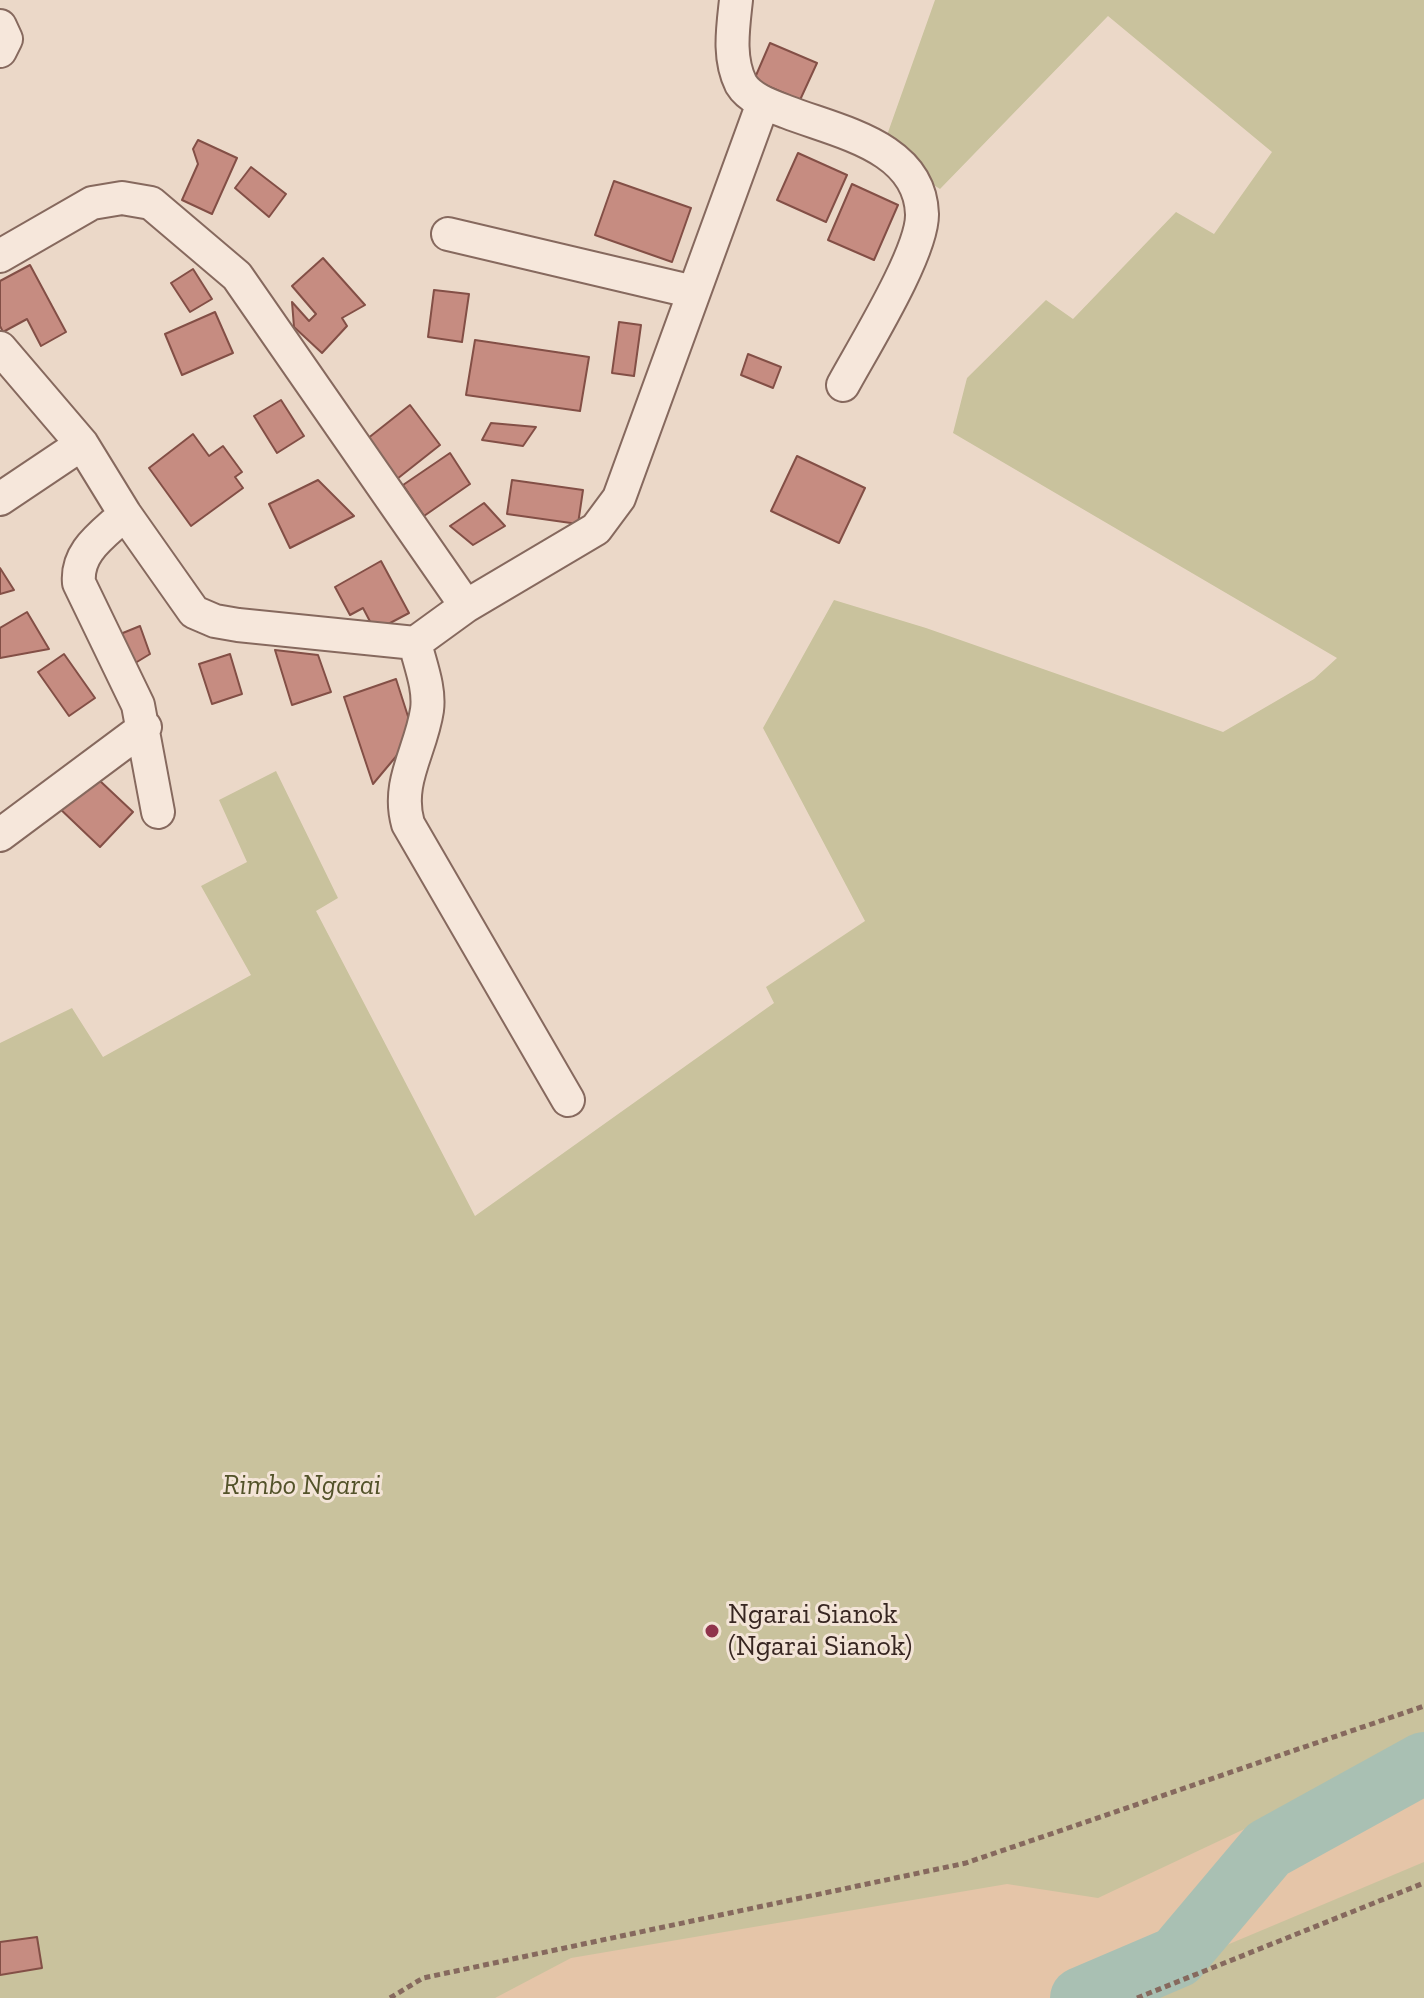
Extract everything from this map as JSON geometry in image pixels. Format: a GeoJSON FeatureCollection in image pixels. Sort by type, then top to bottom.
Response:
{"type":"FeatureCollection","features":[{"type":"Feature","properties":{"kind":"street"},"geometry":{"type":"LineString","coordinates":[[736,0],[732,60],[743,87],[763,103],[886,151],[914,177],[922,216],[912,253],[843,385]]}},
{"type":"Feature","properties":{"kind":"street"},"geometry":{"type":"LineString","coordinates":[[0,26],[6,39],[0,51]]}},
{"type":"Feature","properties":{"kind":"street"},"geometry":{"type":"LineString","coordinates":[[0,348],[82,444],[125,514],[194,612],[215,621],[238,625],[415,643],[466,606],[596,529],[619,498],[763,103]]}},
{"type":"Feature","properties":{"kind":"street"},"geometry":{"type":"LineString","coordinates":[[0,256],[92,203],[122,198],[151,203],[237,276],[466,606]]}},
{"type":"Feature","properties":{"kind":"street"},"geometry":{"type":"LineString","coordinates":[[448,234],[694,292]]}},
{"type":"Feature","properties":{"kind":"street"},"geometry":{"type":"LineString","coordinates":[[0,499],[82,444]]}},
{"type":"Feature","properties":{"kind":"street"},"geometry":{"type":"LineString","coordinates":[[125,514],[84,553],[78,568],[79,583],[138,705],[145,727],[158,812]]}},
{"type":"Feature","properties":{"kind":"street"},"geometry":{"type":"LineString","coordinates":[[415,643],[425,684],[427,710],[406,777],[402,804],[408,824],[568,1100]]}},
{"type":"Feature","properties":{"kind":"street"},"geometry":{"type":"LineString","coordinates":[[0,835],[145,727]]}},
{"type":"Feature","properties":{"kind":"path"},"geometry":{"type":"LineString","coordinates":[[390,1998],[423,1978],[966,1863],[1424,1706]]}},
{"type":"Feature","properties":{"kind":"path"},"geometry":{"type":"LineString","coordinates":[[1137,1998],[1424,1883]]}},
{"type":"Feature","properties":{"kind":"green space","name":"Ngarai Sianok (Ngarai Sianok)"},"geometry":{"type":"Polygon","coordinates":[[[935,0],[1424,0],[1424,1998],[0,1998],[0,1043],[72,1008],[103,1057],[251,975],[201,886],[247,862],[219,800],[276,771],[338,898],[316,911],[475,1216],[774,1003],[766,987],[865,921],[763,728],[834,600],[926,628],[1223,732],[1314,679],[1337,658],[953,433],[967,378],[1046,300],[1073,319],[1176,212],[1214,234],[1272,152],[1108,16],[940,189],[881,152],[935,0]]]}},
{"type":"Feature","properties":{"kind":"sand"},"geometry":{"type":"Polygon","coordinates":[[[1424,1740],[1424,1862],[1101,1998],[495,1998],[571,1958],[1007,1884],[1098,1898],[1340,1784],[1424,1740]]]}},
{"type":"Feature","properties":{"kind":"building"},"geometry":{"type":"Polygon","coordinates":[[[770,43],[817,63],[800,100],[754,80],[770,43]]]}},
{"type":"Feature","properties":{"kind":"building"},"geometry":{"type":"Polygon","coordinates":[[[198,140],[237,158],[212,214],[182,200],[198,164],[193,149],[198,140]]]}},
{"type":"Feature","properties":{"kind":"building"},"geometry":{"type":"Polygon","coordinates":[[[798,153],[847,175],[826,222],[777,200],[798,153]]]}},
{"type":"Feature","properties":{"kind":"building"},"geometry":{"type":"Polygon","coordinates":[[[251,167],[286,194],[269,217],[235,188],[251,167]]]}},
{"type":"Feature","properties":{"kind":"building"},"geometry":{"type":"Polygon","coordinates":[[[614,181],[691,208],[672,262],[595,235],[614,181]]]}},
{"type":"Feature","properties":{"kind":"building"},"geometry":{"type":"Polygon","coordinates":[[[852,184],[898,205],[874,260],[828,240],[852,184]]]}},
{"type":"Feature","properties":{"kind":"building"},"geometry":{"type":"Polygon","coordinates":[[[323,258],[365,305],[342,318],[347,326],[322,353],[294,327],[292,302],[309,321],[316,314],[292,286],[323,258]]]}},
{"type":"Feature","properties":{"kind":"building"},"geometry":{"type":"Polygon","coordinates":[[[30,265],[66,332],[41,346],[27,319],[3,332],[0,326],[0,281],[30,265]]]}},
{"type":"Feature","properties":{"kind":"building"},"geometry":{"type":"Polygon","coordinates":[[[193,269],[212,299],[190,312],[171,283],[193,269]]]}},
{"type":"Feature","properties":{"kind":"building"},"geometry":{"type":"Polygon","coordinates":[[[434,290],[469,294],[462,342],[428,337],[434,290]]]}},
{"type":"Feature","properties":{"kind":"building"},"geometry":{"type":"Polygon","coordinates":[[[215,312],[233,353],[182,375],[165,334],[215,312]]]}},
{"type":"Feature","properties":{"kind":"building"},"geometry":{"type":"Polygon","coordinates":[[[619,322],[641,325],[634,376],[612,373],[619,322]]]}},
{"type":"Feature","properties":{"kind":"building"},"geometry":{"type":"Polygon","coordinates":[[[475,340],[589,357],[580,411],[466,395],[475,340]]]}},
{"type":"Feature","properties":{"kind":"building"},"geometry":{"type":"Polygon","coordinates":[[[748,354],[781,367],[773,388],[741,375],[748,354]]]}},
{"type":"Feature","properties":{"kind":"building"},"geometry":{"type":"Polygon","coordinates":[[[281,400],[304,436],[277,453],[254,416],[281,400]]]}},
{"type":"Feature","properties":{"kind":"building"},"geometry":{"type":"Polygon","coordinates":[[[410,405],[440,445],[397,479],[367,439],[410,405]]]}},
{"type":"Feature","properties":{"kind":"building"},"geometry":{"type":"Polygon","coordinates":[[[491,423],[536,427],[523,446],[482,440],[491,423]]]}},
{"type":"Feature","properties":{"kind":"building"},"geometry":{"type":"Polygon","coordinates":[[[193,434],[209,456],[223,446],[242,472],[235,477],[243,488],[191,526],[149,468],[193,434]]]}},
{"type":"Feature","properties":{"kind":"building"},"geometry":{"type":"Polygon","coordinates":[[[450,453],[470,484],[424,516],[403,485],[450,453]]]}},
{"type":"Feature","properties":{"kind":"building"},"geometry":{"type":"Polygon","coordinates":[[[797,456],[865,488],[839,543],[771,511],[797,456]]]}},
{"type":"Feature","properties":{"kind":"building"},"geometry":{"type":"Polygon","coordinates":[[[318,480],[354,516],[290,548],[269,504],[318,480]]]}},
{"type":"Feature","properties":{"kind":"building"},"geometry":{"type":"Polygon","coordinates":[[[512,480],[583,490],[578,524],[507,514],[512,480]]]}},
{"type":"Feature","properties":{"kind":"building"},"geometry":{"type":"Polygon","coordinates":[[[484,503],[505,526],[473,545],[450,526],[484,503]]]}},
{"type":"Feature","properties":{"kind":"building"},"geometry":{"type":"Polygon","coordinates":[[[381,561],[409,613],[375,631],[363,608],[350,615],[335,587],[381,561]]]}},
{"type":"Feature","properties":{"kind":"building"},"geometry":{"type":"Polygon","coordinates":[[[0,568],[14,590],[0,594],[0,568]]]}},
{"type":"Feature","properties":{"kind":"building"},"geometry":{"type":"Polygon","coordinates":[[[27,612],[49,649],[0,658],[0,628],[27,612]]]}},
{"type":"Feature","properties":{"kind":"building"},"geometry":{"type":"Polygon","coordinates":[[[140,626],[150,654],[127,668],[113,637],[140,626]]]}},
{"type":"Feature","properties":{"kind":"building"},"geometry":{"type":"Polygon","coordinates":[[[275,650],[318,655],[331,692],[292,705],[275,650]]]}},
{"type":"Feature","properties":{"kind":"building"},"geometry":{"type":"Polygon","coordinates":[[[64,654],[95,698],[69,716],[38,672],[64,654]]]}},
{"type":"Feature","properties":{"kind":"building"},"geometry":{"type":"Polygon","coordinates":[[[230,654],[242,694],[212,704],[199,664],[230,654]]]}},
{"type":"Feature","properties":{"kind":"building"},"geometry":{"type":"Polygon","coordinates":[[[396,679],[414,735],[373,784],[344,697],[396,679]]]}},
{"type":"Feature","properties":{"kind":"building"},"geometry":{"type":"Polygon","coordinates":[[[99,780],[133,812],[100,847],[56,805],[99,780]]]}},
{"type":"Feature","properties":{"kind":"building"},"geometry":{"type":"Polygon","coordinates":[[[37,1937],[42,1968],[0,1975],[0,1942],[37,1937]]]}},
{"type":"Feature","properties":{"kind":"waterway"},"geometry":{"type":"LineString","coordinates":[[1081,1998],[1177,1957],[1268,1849],[1424,1763]]}},
{"type":"Feature","properties":{"kind":"place","name":"Ngarai Sianok (Ngarai Sianok)"},"geometry":{"type":"Point","coordinates":[712,1631]}},
{"type":"Feature","properties":{"kind":"park label","name":"Rimbo Ngarai"},"geometry":{"type":"Point","coordinates":[302,1486]}}]}
